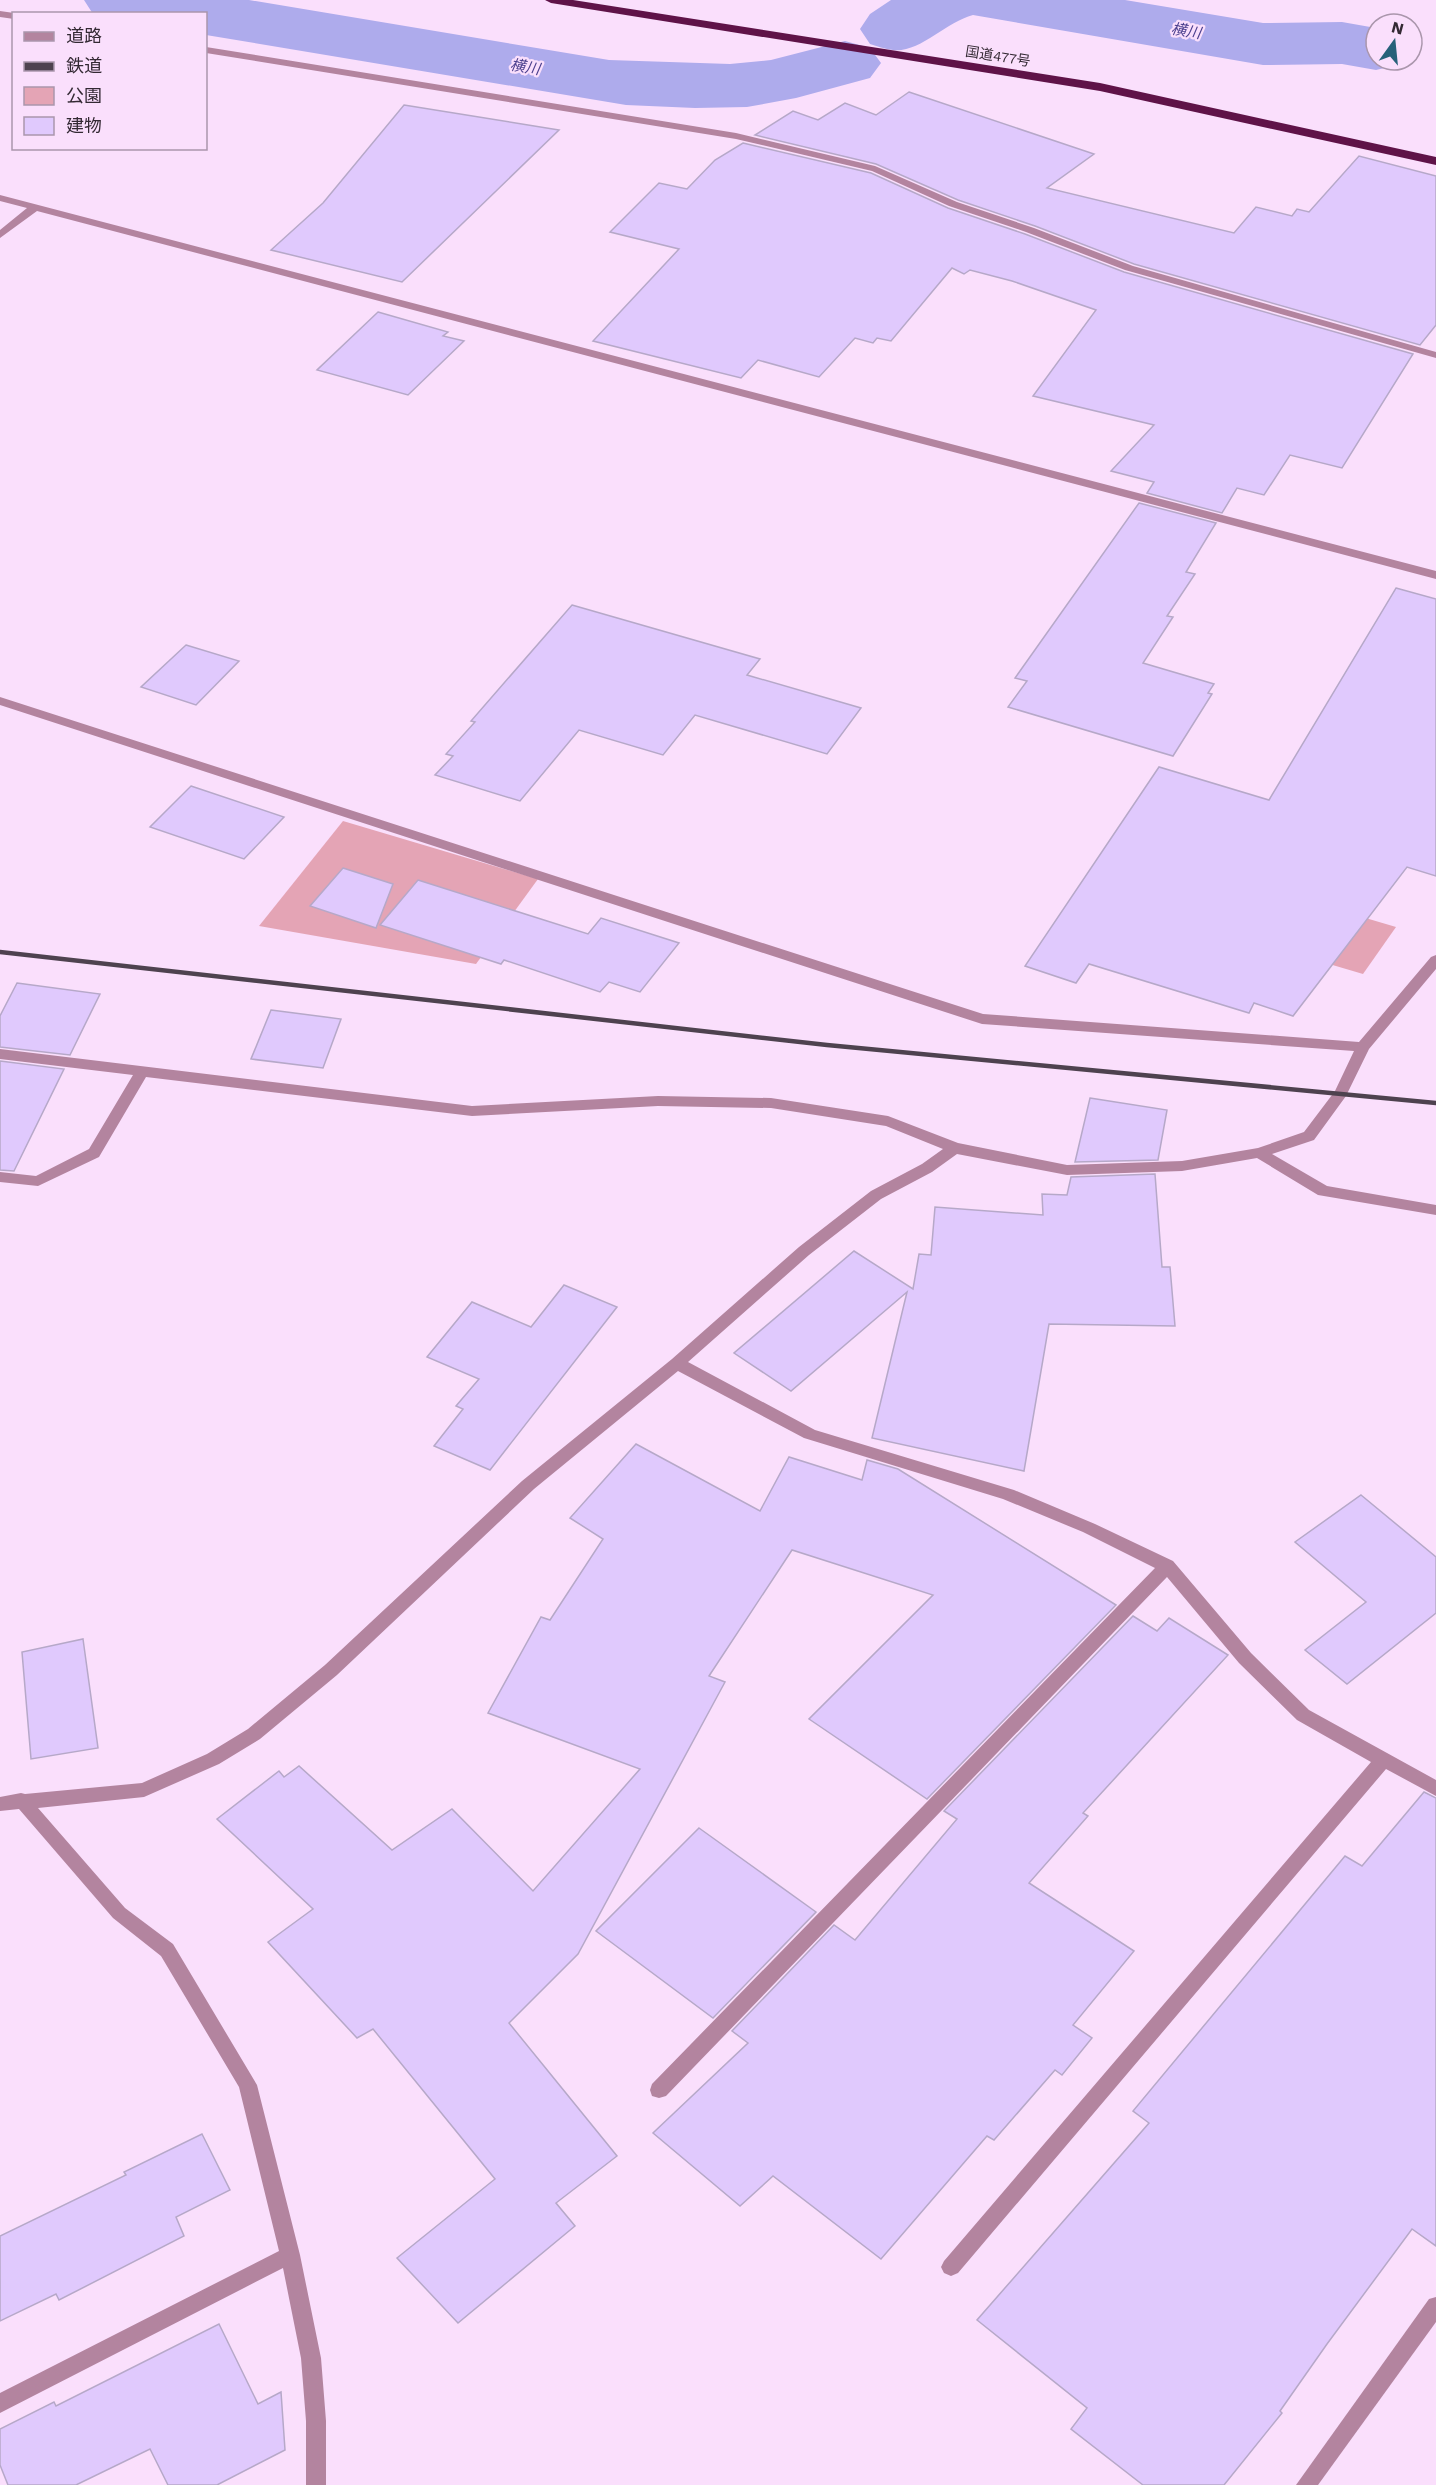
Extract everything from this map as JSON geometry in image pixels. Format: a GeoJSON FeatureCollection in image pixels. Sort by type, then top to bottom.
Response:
{"type":"FeatureCollection","features":[{"type":"Feature","properties":{"kind":"highway","name":"国道477号"},"geometry":{"type":"LineString","coordinates":[[551,0],[1100,87],[1436,161]]}},
{"type":"Feature","properties":{"kind":"street"},"geometry":{"type":"LineString","coordinates":[[207,50],[736,136],[875,169],[953,204],[1030,230],[1129,268],[1436,355]]}},
{"type":"Feature","properties":{"kind":"street"},"geometry":{"type":"LineString","coordinates":[[0,198],[1436,576]]}},
{"type":"Feature","properties":{"kind":"street"},"geometry":{"type":"LineString","coordinates":[[0,235],[35,207]]}},
{"type":"Feature","properties":{"kind":"street"},"geometry":{"type":"LineString","coordinates":[[0,701],[982,1020],[1363,1047]]}},
{"type":"Feature","properties":{"kind":"street"},"geometry":{"type":"LineString","coordinates":[[0,1054],[472,1111],[658,1101],[771,1103],[888,1121],[955,1148],[1067,1170],[1182,1166],[1259,1153],[1309,1136],[1341,1093],[1363,1047],[1436,960]]}},
{"type":"Feature","properties":{"kind":"street"},"geometry":{"type":"LineString","coordinates":[[0,1177],[38,1181],[94,1153],[142,1072]]}},
{"type":"Feature","properties":{"kind":"street"},"geometry":{"type":"LineString","coordinates":[[0,1803],[144,1790],[213,1759],[254,1734],[331,1670],[528,1485],[677,1363],[804,1251],[876,1195],[927,1168],[955,1148]]}},
{"type":"Feature","properties":{"kind":"street"},"geometry":{"type":"LineString","coordinates":[[1259,1153],[1323,1191],[1436,1210]]}},
{"type":"Feature","properties":{"kind":"street"},"geometry":{"type":"LineString","coordinates":[[677,1363],[810,1434],[1008,1494],[1089,1528],[1167,1566],[1245,1658],[1302,1715],[1436,1789]]}},
{"type":"Feature","properties":{"kind":"street"},"geometry":{"type":"LineString","coordinates":[[659,2090],[1167,1566]]}},
{"type":"Feature","properties":{"kind":"street"},"geometry":{"type":"LineString","coordinates":[[951,2267],[1383,1759]]}},
{"type":"Feature","properties":{"kind":"street"},"geometry":{"type":"LineString","coordinates":[[21,1800],[119,1913],[167,1950],[248,2085],[290,2255],[311,2358],[316,2421],[316,2485]]}},
{"type":"Feature","properties":{"kind":"street"},"geometry":{"type":"LineString","coordinates":[[0,2403],[290,2255]]}},
{"type":"Feature","properties":{"kind":"street"},"geometry":{"type":"LineString","coordinates":[[1306,2485],[1436,2306]]}},
{"type":"Feature","properties":{"kind":"green space"},"geometry":{"type":"Polygon","coordinates":[[[343,821],[538,879],[476,964],[259,926],[343,821]]]}},
{"type":"Feature","properties":{"kind":"green space"},"geometry":{"type":"Polygon","coordinates":[[[1244,882],[1396,927],[1363,974],[1211,929],[1244,882]]]}},
{"type":"Feature","properties":{"kind":"building"},"geometry":{"type":"Polygon","coordinates":[[[909,92],[1094,154],[1047,188],[1234,233],[1256,207],[1292,216],[1297,209],[1309,212],[1359,156],[1436,176],[1436,325],[1420,345],[1134,264],[1035,226],[958,200],[876,164],[755,135],[793,111],[818,120],[845,103],[876,115],[909,92]]]}},
{"type":"Feature","properties":{"kind":"building"},"geometry":{"type":"Polygon","coordinates":[[[404,105],[559,130],[402,282],[271,250],[323,203],[404,105]]]}},
{"type":"Feature","properties":{"kind":"building"},"geometry":{"type":"Polygon","coordinates":[[[743,143],[871,173],[948,208],[1025,234],[1124,272],[1413,354],[1342,468],[1290,455],[1264,495],[1237,488],[1222,513],[1147,493],[1154,482],[1111,471],[1154,425],[1033,396],[1096,310],[1012,281],[970,270],[964,274],[952,268],[891,341],[877,338],[873,343],[855,338],[819,377],[758,360],[741,378],[593,341],[679,249],[610,232],[659,183],[687,189],[715,160],[743,143]]]}},
{"type":"Feature","properties":{"kind":"building"},"geometry":{"type":"Polygon","coordinates":[[[378,312],[448,332],[443,336],[464,341],[408,395],[317,370],[378,312]]]}},
{"type":"Feature","properties":{"kind":"building"},"geometry":{"type":"Polygon","coordinates":[[[1139,503],[1216,523],[1186,572],[1195,574],[1167,616],[1173,617],[1143,663],[1214,684],[1208,693],[1212,694],[1173,756],[1008,707],[1027,681],[1015,678],[1139,503]]]}},
{"type":"Feature","properties":{"kind":"building"},"geometry":{"type":"Polygon","coordinates":[[[1396,588],[1436,599],[1436,876],[1407,867],[1293,1016],[1254,1003],[1249,1013],[1089,964],[1076,983],[1025,966],[1159,767],[1269,800],[1396,588]]]}},
{"type":"Feature","properties":{"kind":"building"},"geometry":{"type":"Polygon","coordinates":[[[572,605],[760,659],[747,675],[861,708],[827,754],[695,715],[663,755],[579,730],[520,801],[435,775],[453,756],[446,754],[475,722],[471,721],[572,605]]]}},
{"type":"Feature","properties":{"kind":"building"},"geometry":{"type":"Polygon","coordinates":[[[186,645],[239,661],[196,705],[141,687],[186,645]]]}},
{"type":"Feature","properties":{"kind":"building"},"geometry":{"type":"Polygon","coordinates":[[[191,786],[284,817],[244,859],[150,827],[191,786]]]}},
{"type":"Feature","properties":{"kind":"building"},"geometry":{"type":"Polygon","coordinates":[[[343,868],[393,884],[376,928],[310,906],[343,868]]]}},
{"type":"Feature","properties":{"kind":"building"},"geometry":{"type":"Polygon","coordinates":[[[418,880],[588,934],[601,918],[679,943],[640,992],[609,982],[600,992],[504,960],[501,964],[380,925],[418,880]]]}},
{"type":"Feature","properties":{"kind":"building"},"geometry":{"type":"Polygon","coordinates":[[[17,983],[100,994],[70,1055],[0,1047],[0,1016],[17,983]]]}},
{"type":"Feature","properties":{"kind":"building"},"geometry":{"type":"Polygon","coordinates":[[[271,1010],[341,1019],[323,1068],[251,1059],[271,1010]]]}},
{"type":"Feature","properties":{"kind":"building"},"geometry":{"type":"Polygon","coordinates":[[[0,1061],[64,1069],[14,1171],[0,1170],[0,1061]]]}},
{"type":"Feature","properties":{"kind":"building"},"geometry":{"type":"Polygon","coordinates":[[[1090,1098],[1167,1110],[1158,1160],[1075,1162],[1090,1098]]]}},
{"type":"Feature","properties":{"kind":"building"},"geometry":{"type":"Polygon","coordinates":[[[1155,1174],[1162,1267],[1170,1267],[1175,1326],[1049,1324],[1024,1471],[872,1438],[907,1292],[791,1391],[734,1353],[854,1251],[913,1289],[919,1254],[931,1255],[935,1207],[1043,1215],[1042,1194],[1067,1195],[1071,1177],[1155,1174]]]}},
{"type":"Feature","properties":{"kind":"building"},"geometry":{"type":"Polygon","coordinates":[[[564,1285],[617,1307],[490,1470],[434,1446],[463,1409],[456,1406],[479,1379],[427,1357],[472,1302],[531,1327],[564,1285]]]}},
{"type":"Feature","properties":{"kind":"building"},"geometry":{"type":"Polygon","coordinates":[[[636,1444],[760,1511],[789,1457],[862,1480],[867,1460],[898,1469],[1116,1605],[927,1799],[809,1719],[933,1595],[792,1550],[709,1676],[725,1682],[578,1954],[509,2023],[617,2156],[556,2203],[575,2226],[458,2323],[397,2258],[495,2179],[373,2029],[357,2038],[268,1942],[313,1909],[217,1819],[279,1771],[284,1777],[299,1766],[392,1850],[452,1809],[533,1891],[640,1769],[488,1713],[541,1617],[550,1620],[603,1539],[570,1518],[636,1444]]]}},
{"type":"Feature","properties":{"kind":"building"},"geometry":{"type":"Polygon","coordinates":[[[1361,1495],[1436,1557],[1436,1613],[1347,1684],[1305,1650],[1366,1602],[1295,1542],[1361,1495]]]}},
{"type":"Feature","properties":{"kind":"building"},"geometry":{"type":"Polygon","coordinates":[[[1133,1616],[1157,1631],[1169,1618],[1228,1655],[1083,1813],[1088,1816],[1029,1883],[1134,1951],[1073,2025],[1092,2038],[1062,2075],[1055,2070],[994,2140],[987,2136],[881,2259],[773,2176],[740,2206],[653,2133],[748,2043],[732,2031],[834,1925],[855,1940],[957,1819],[944,1811],[1133,1616]]]}},
{"type":"Feature","properties":{"kind":"building"},"geometry":{"type":"Polygon","coordinates":[[[83,1639],[98,1748],[31,1759],[22,1652],[83,1639]]]}},
{"type":"Feature","properties":{"kind":"building"},"geometry":{"type":"Polygon","coordinates":[[[1424,1792],[1436,1798],[1436,2246],[1412,2229],[1327,2344],[1280,2411],[1282,2413],[1224,2485],[1143,2485],[1071,2429],[1087,2408],[977,2320],[1149,2123],[1133,2111],[1345,1856],[1362,1866],[1424,1792]]]}},
{"type":"Feature","properties":{"kind":"building"},"geometry":{"type":"Polygon","coordinates":[[[699,1828],[816,1912],[713,2018],[596,1931],[699,1828]]]}},
{"type":"Feature","properties":{"kind":"building"},"geometry":{"type":"Polygon","coordinates":[[[202,2134],[230,2190],[176,2217],[184,2236],[59,2300],[56,2294],[0,2321],[0,2236],[126,2175],[124,2172],[202,2134]]]}},
{"type":"Feature","properties":{"kind":"building"},"geometry":{"type":"Polygon","coordinates":[[[219,2324],[258,2404],[281,2392],[285,2450],[217,2485],[168,2485],[150,2449],[76,2485],[8,2485],[0,2465],[0,2429],[54,2402],[56,2406],[219,2324]]]}},
{"type":"Feature","properties":{"kind":"waterway","name":"横川"},"geometry":{"type":"LineString","coordinates":[[119,0],[189,12]]}},
{"type":"Feature","properties":{"kind":"waterway","name":"横川"},"geometry":{"type":"LineString","coordinates":[[895,29],[933,4],[949,0]]}},
{"type":"Feature","properties":{"kind":"waterway","name":"横川"},"geometry":{"type":"LineString","coordinates":[[997,0],[1263,44],[1342,43],[1364,47]]}},
{"type":"Feature","properties":{"kind":"waterway","name":"横川"},"geometry":{"type":"LineString","coordinates":[[207,14],[609,82],[695,86],[747,85],[784,79],[845,63]]}},
{"type":"Feature","properties":{"kind":"railway"},"geometry":{"type":"LineString","coordinates":[[0,952],[827,1045],[1436,1103]]}}]}
